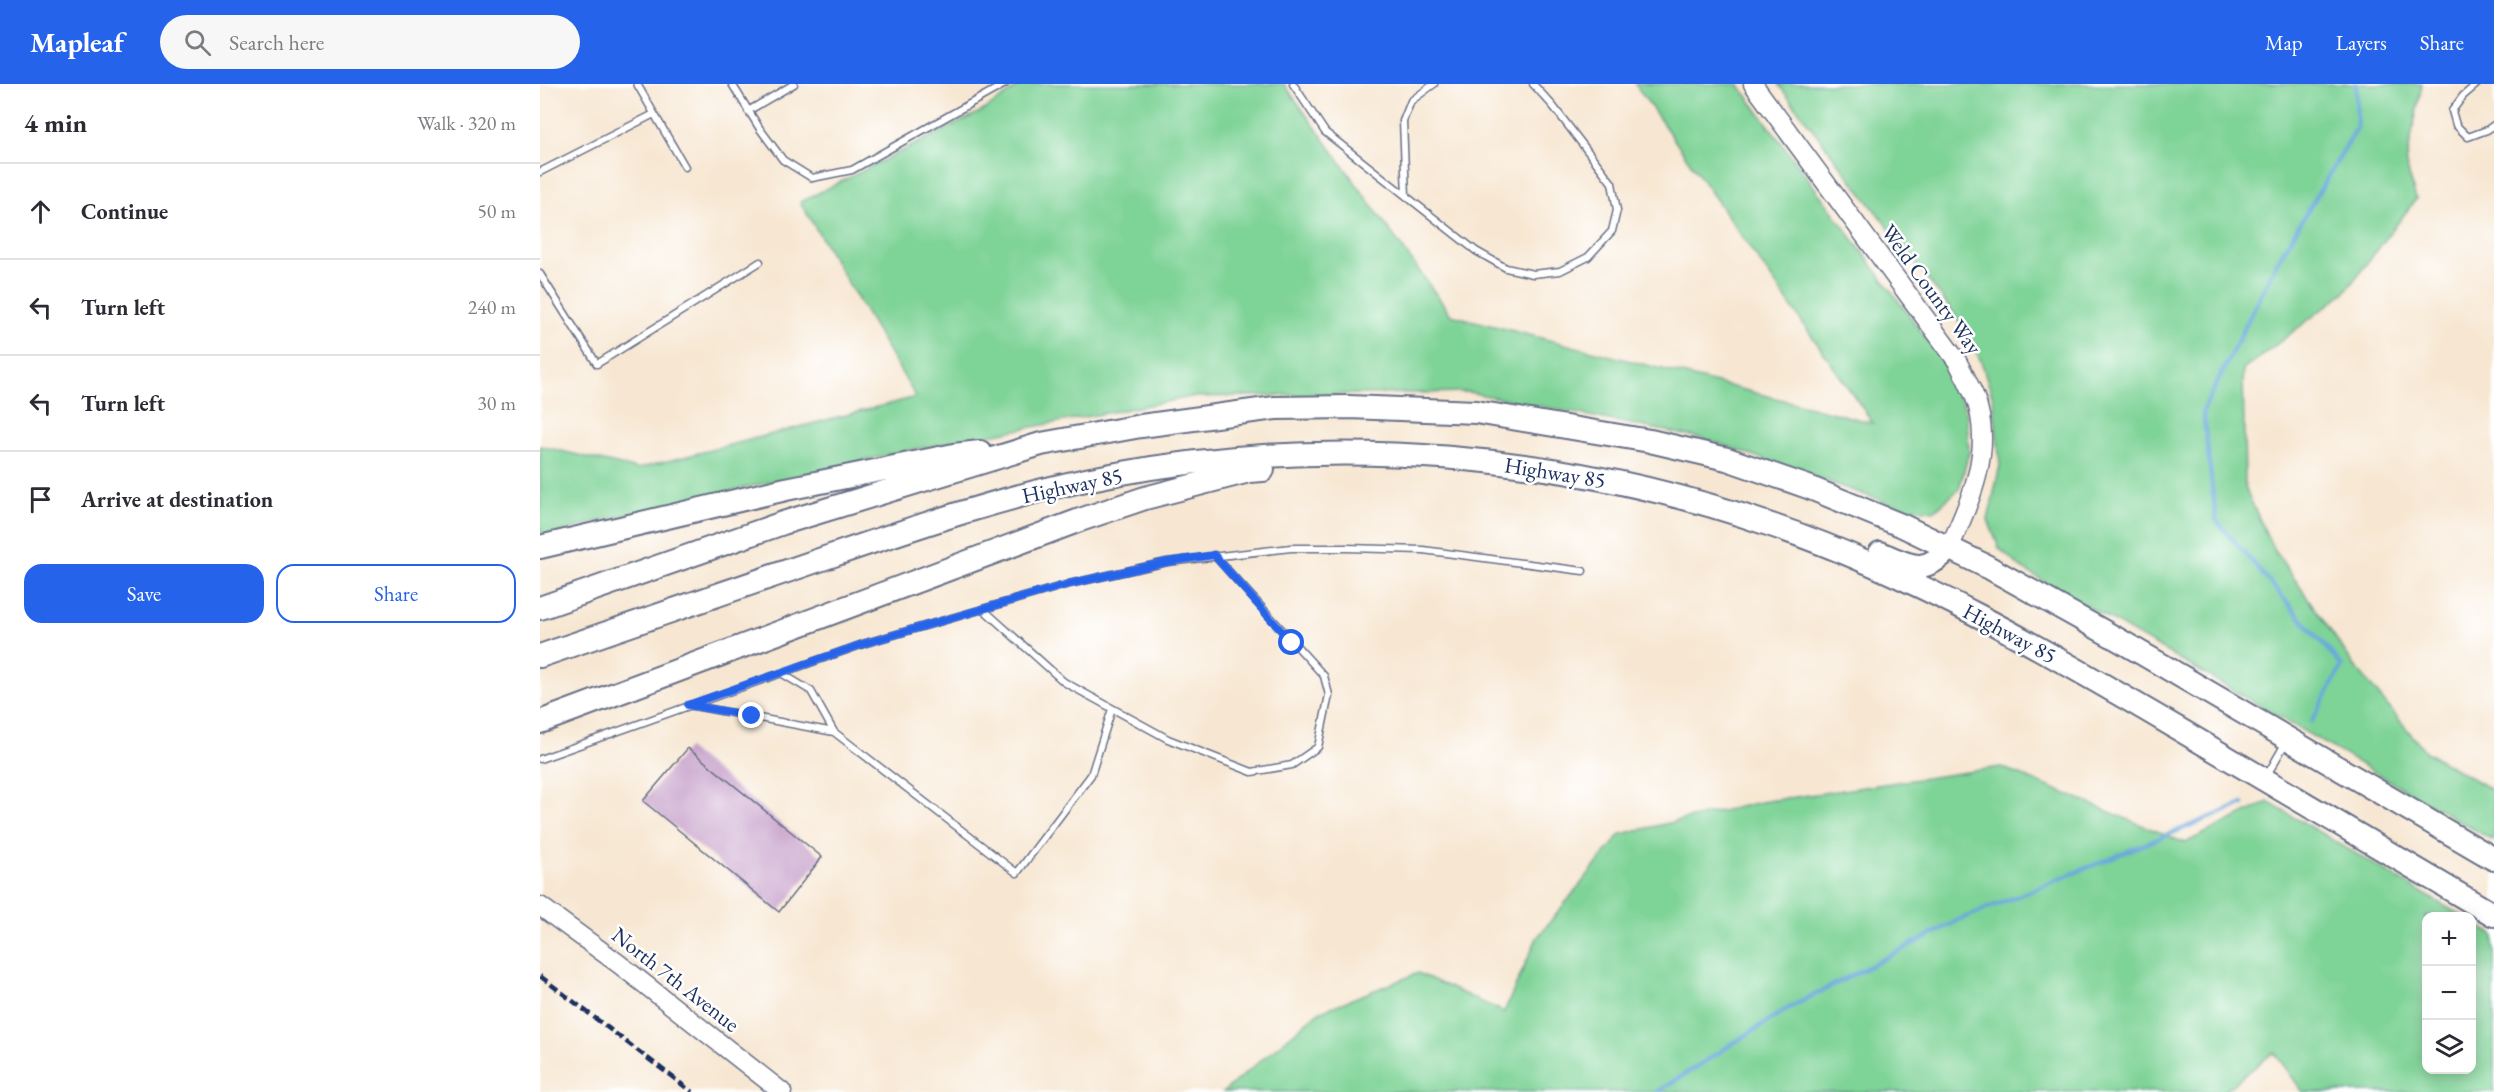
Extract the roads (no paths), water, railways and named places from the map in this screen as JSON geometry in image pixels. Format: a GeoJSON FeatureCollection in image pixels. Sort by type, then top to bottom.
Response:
{"type":"FeatureCollection","features":[{"type":"Feature","properties":{"kind":"highway","name":"Highway 85"},"geometry":{"type":"LineString","coordinates":[[540,608],[783,523],[1041,444],[1141,426],[1275,408],[1349,407],[1476,412],[1650,441],[1727,459],[1808,487],[1903,526],[1949,548],[2120,640],[2494,859]]}},
{"type":"Feature","properties":{"kind":"highway"},"geometry":{"type":"LineString","coordinates":[[540,547],[774,492],[943,457],[1041,444]]}},
{"type":"Feature","properties":{"kind":"highway","name":"Highway 85"},"geometry":{"type":"LineString","coordinates":[[540,656],[905,531],[1006,499],[1108,475],[1192,462],[1367,453],[1475,460],[1583,474],[1664,493],[1775,526],[1934,592],[2072,666],[2494,915]]}},
{"type":"Feature","properties":{"kind":"highway"},"geometry":{"type":"LineString","coordinates":[[540,722],[1080,520],[1145,498],[1249,471],[1323,465],[1367,453]]}},
{"type":"Feature","properties":{"kind":"highway"},"geometry":{"type":"LineString","coordinates":[[1664,493],[1707,492],[1770,509],[1916,567],[1937,562],[1949,548]]}},
{"type":"Feature","properties":{"kind":"street","name":"Weld County Way"},"geometry":{"type":"LineString","coordinates":[[1753,84],[1957,361],[1974,396],[1981,420],[1982,445],[1977,476],[1968,507],[1949,548]]}},
{"type":"Feature","properties":{"kind":"street","name":"North 7th Avenue"},"geometry":{"type":"LineString","coordinates":[[540,906],[619,964],[782,1092]]}},
{"type":"Feature","properties":{"kind":"lane"},"geometry":{"type":"LineString","coordinates":[[637,84],[686,167]]}},
{"type":"Feature","properties":{"kind":"lane"},"geometry":{"type":"LineString","coordinates":[[732,84],[783,160],[812,178],[852,170],[1005,84]]}},
{"type":"Feature","properties":{"kind":"lane"},"geometry":{"type":"LineString","coordinates":[[748,111],[794,84]]}},
{"type":"Feature","properties":{"kind":"lane"},"geometry":{"type":"LineString","coordinates":[[1293,84],[1325,132],[1476,251],[1506,268],[1533,274],[1560,271],[1588,256],[1612,231],[1617,210],[1612,183],[1553,106],[1533,84]]}},
{"type":"Feature","properties":{"kind":"lane"},"geometry":{"type":"LineString","coordinates":[[1406,196],[1403,121],[1411,102],[1434,84]]}},
{"type":"Feature","properties":{"kind":"lane"},"geometry":{"type":"LineString","coordinates":[[2477,84],[2463,96],[2452,111],[2456,125],[2468,136],[2494,125]]}},
{"type":"Feature","properties":{"kind":"lane"},"geometry":{"type":"LineString","coordinates":[[540,172],[654,114]]}},
{"type":"Feature","properties":{"kind":"lane"},"geometry":{"type":"LineString","coordinates":[[540,274],[597,364],[760,262]]}},
{"type":"Feature","properties":{"kind":"lane"},"geometry":{"type":"LineString","coordinates":[[540,759],[866,643],[1091,579],[1167,562],[1291,548],[1423,550],[1582,570]]}},
{"type":"Feature","properties":{"kind":"lane"},"geometry":{"type":"LineString","coordinates":[[983,609],[1064,682],[1168,739],[1251,772],[1292,765],[1318,747],[1329,695],[1324,676],[1214,555]]}},
{"type":"Feature","properties":{"kind":"lane"},"geometry":{"type":"LineString","coordinates":[[781,673],[811,691],[834,732],[1017,873],[1091,775],[1112,709]]}},
{"type":"Feature","properties":{"kind":"lane"},"geometry":{"type":"LineString","coordinates":[[688,705],[834,732]]}},
{"type":"Feature","properties":{"kind":"lane"},"geometry":{"type":"LineString","coordinates":[[2264,780],[2288,738]]}},
{"type":"Feature","properties":{"kind":"waterway"},"geometry":{"type":"LineString","coordinates":[[2312,721],[2342,666],[2216,520],[2203,411],[2276,264],[2357,128],[2356,84]]}},
{"type":"Feature","properties":{"kind":"waterway"},"geometry":{"type":"LineString","coordinates":[[1657,1092],[1787,1009],[1959,920],[2243,804]]}},
{"type":"Feature","properties":{"kind":"railway"},"geometry":{"type":"LineString","coordinates":[[540,976],[692,1092]]}}]}
